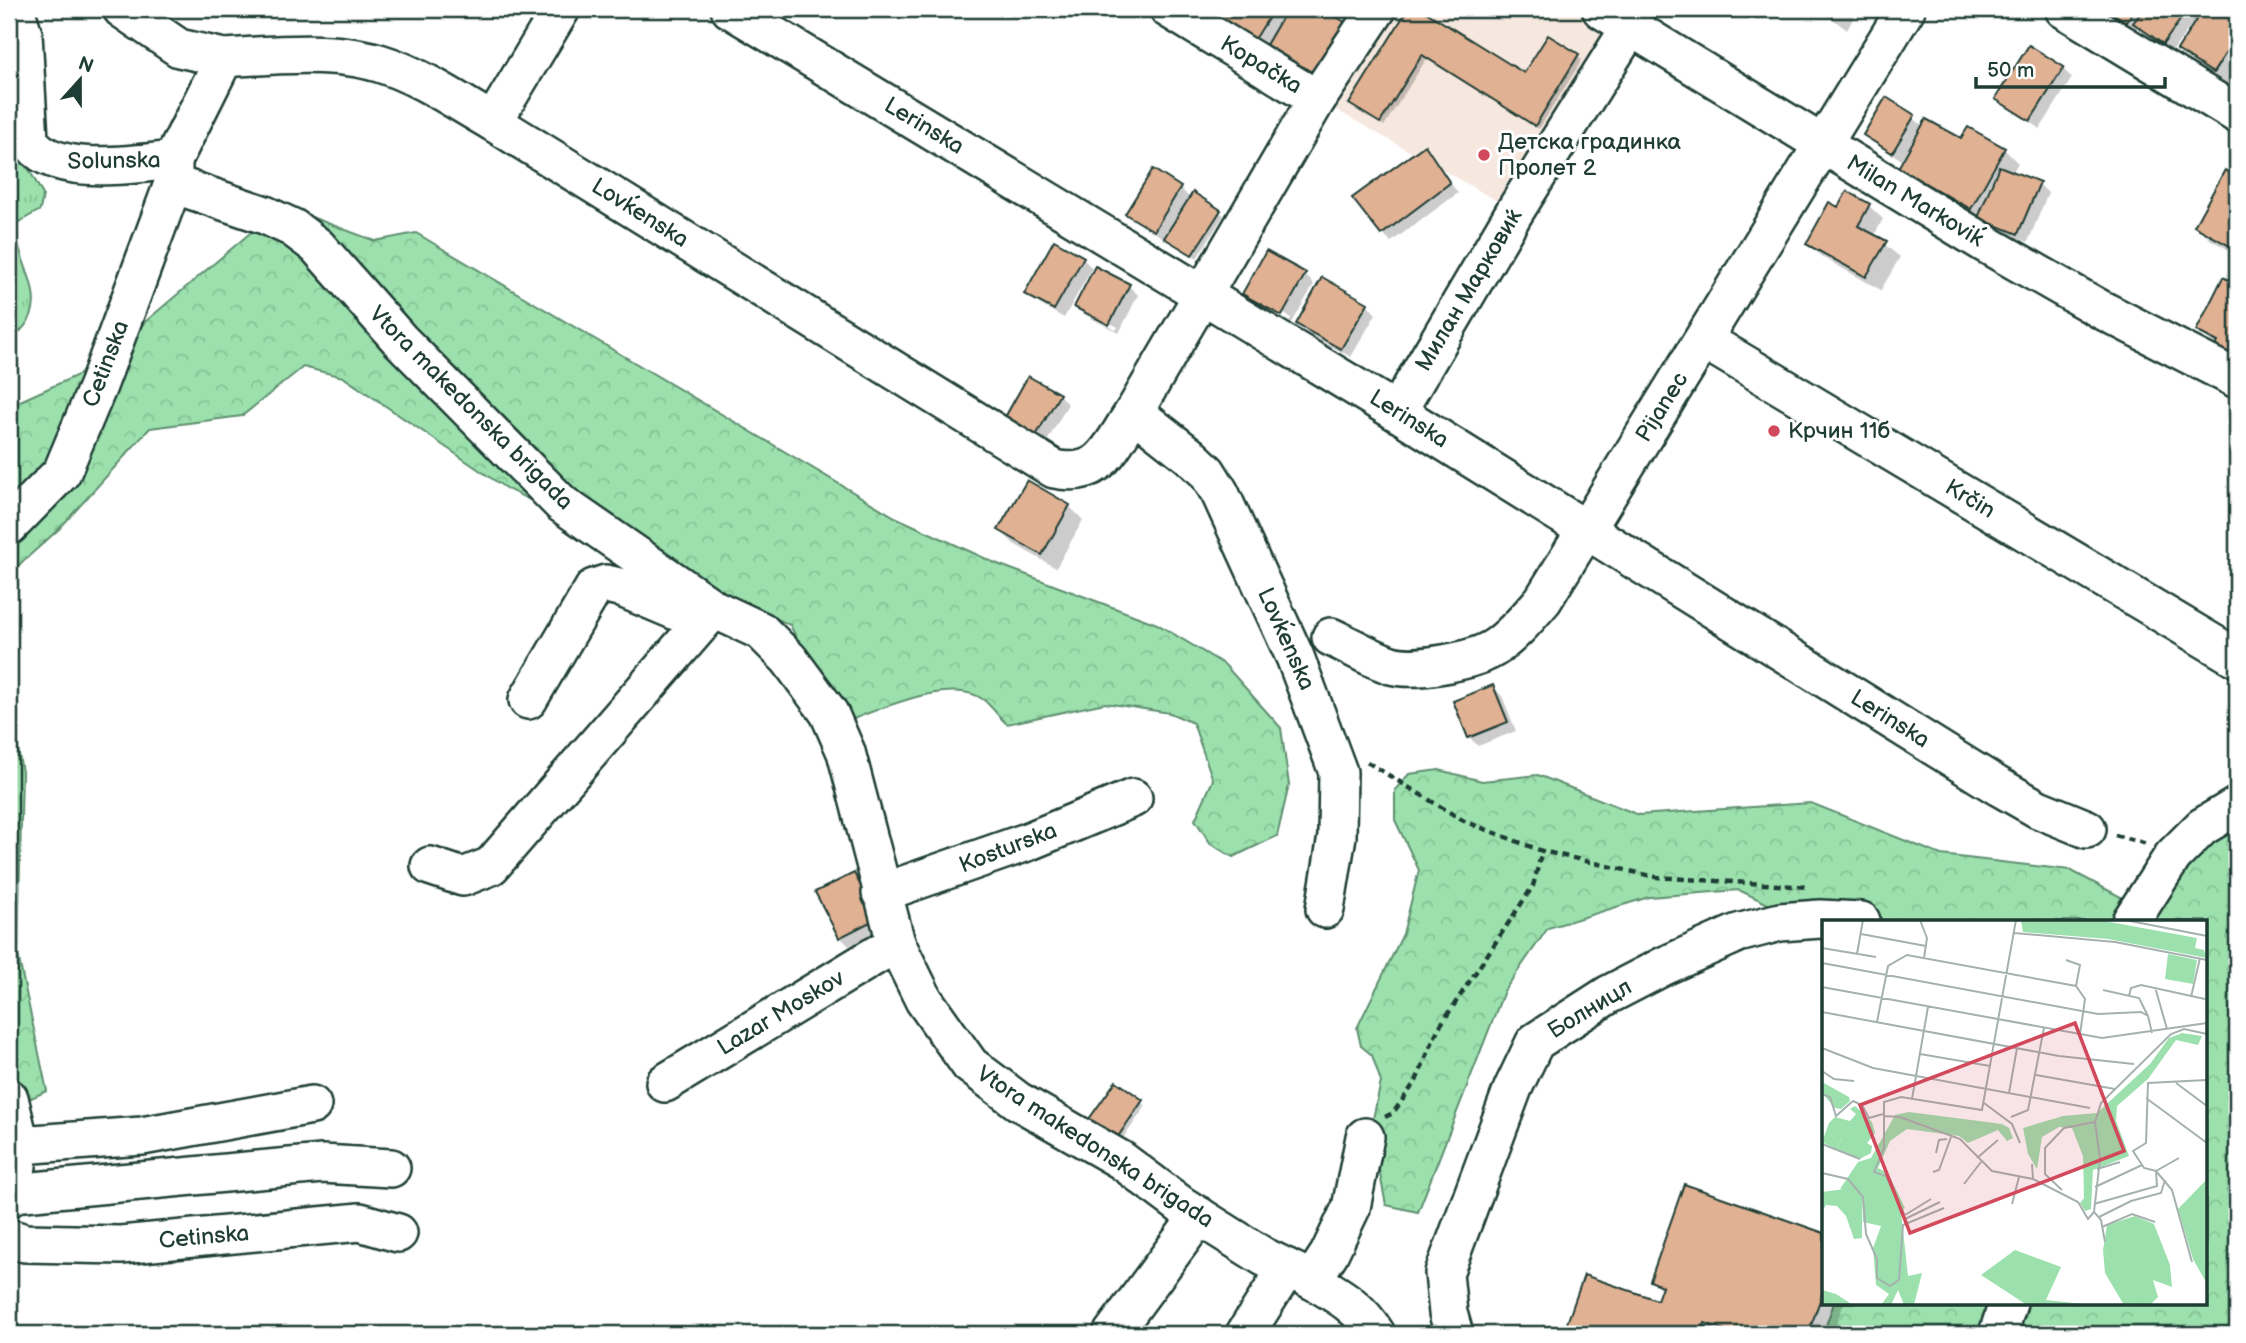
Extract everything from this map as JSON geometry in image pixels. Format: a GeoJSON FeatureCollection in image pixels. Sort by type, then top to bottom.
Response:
{"type":"FeatureCollection","features":[{"type":"Feature","properties":{"kind":"street","name":"Solunska"},"geometry":{"type":"LineString","coordinates":[[15,9],[23,34],[28,128],[36,151],[47,159],[68,164],[133,164],[173,172]]}},
{"type":"Feature","properties":{"kind":"street"},"geometry":{"type":"LineString","coordinates":[[122,9],[169,42],[205,54],[173,172]]}},
{"type":"Feature","properties":{"kind":"street"},"geometry":{"type":"LineString","coordinates":[[493,122],[561,9]]}},
{"type":"Feature","properties":{"kind":"street","name":"Lerinska"},"geometry":{"type":"LineString","coordinates":[[730,9],[1397,412],[1996,785],[2038,808],[2087,829]]}},
{"type":"Feature","properties":{"kind":"street","name":"Kopačka"},"geometry":{"type":"LineString","coordinates":[[1169,9],[1317,99]]}},
{"type":"Feature","properties":{"kind":"street","name":"Lovḱenska"},"geometry":{"type":"LineString","coordinates":[[205,54],[285,55],[377,62],[432,87],[1054,469],[1072,472],[1089,470],[1105,455],[1134,412],[1317,99],[1377,9]]}},
{"type":"Feature","properties":{"kind":"street","name":"Pijanec"},"geometry":{"type":"LineString","coordinates":[[1331,637],[1393,666],[1449,663],[1494,649],[1517,631],[1543,600],[1906,9]]}},
{"type":"Feature","properties":{"kind":"street"},"geometry":{"type":"LineString","coordinates":[[2064,9],[2237,114]]}},
{"type":"Feature","properties":{"kind":"street","name":"Milan Markoviḱ"},"geometry":{"type":"LineString","coordinates":[[1616,18],[2077,296],[2237,379]]}},
{"type":"Feature","properties":{"kind":"street","name":"Милан Марковиќ"},"geometry":{"type":"LineString","coordinates":[[1397,412],[1516,211],[1616,18]]}},
{"type":"Feature","properties":{"kind":"street","name":"Cetinska"},"geometry":{"type":"LineString","coordinates":[[9,526],[62,472],[98,386],[173,172]]}},
{"type":"Feature","properties":{"kind":"street","name":"Vtora makedonska brigada"},"geometry":{"type":"LineString","coordinates":[[173,172],[293,229],[317,246],[400,340],[562,504],[708,616],[761,631],[789,659],[829,713],[846,752],[881,893],[897,943],[924,1000],[970,1065],[1018,1101],[1121,1160],[1199,1216],[1352,1303],[1366,1317],[1376,1334]]}},
{"type":"Feature","properties":{"kind":"street","name":"Krčin"},"geometry":{"type":"LineString","coordinates":[[1704,340],[2237,658]]}},
{"type":"Feature","properties":{"kind":"street","name":"Lovḱenska"},"geometry":{"type":"LineString","coordinates":[[1134,412],[1199,464],[1220,493],[1295,657],[1325,735],[1338,772],[1337,836],[1325,909]]}},
{"type":"Feature","properties":{"kind":"street"},"geometry":{"type":"LineString","coordinates":[[430,866],[463,877],[491,866],[708,616],[619,587],[606,584],[594,588],[528,700]]}},
{"type":"Feature","properties":{"kind":"street","name":"Kosturska"},"geometry":{"type":"LineString","coordinates":[[881,893],[1027,842],[1133,798]]}},
{"type":"Feature","properties":{"kind":"street"},"geometry":{"type":"LineString","coordinates":[[2132,920],[2173,856],[2202,827],[2237,806]]}},
{"type":"Feature","properties":{"kind":"street","name":"Болницл"},"geometry":{"type":"LineString","coordinates":[[1454,1334],[1448,1313],[1444,1273],[1513,1088],[1535,1042],[1608,995],[1738,933],[1780,922],[1840,920]]}},
{"type":"Feature","properties":{"kind":"street","name":"Lazar Moskov"},"geometry":{"type":"LineString","coordinates":[[665,1083],[897,943]]}},
{"type":"Feature","properties":{"kind":"street"},"geometry":{"type":"LineString","coordinates":[[9,1098],[20,1145],[11,1196],[322,1164],[391,1168]]}},
{"type":"Feature","properties":{"kind":"street"},"geometry":{"type":"LineString","coordinates":[[20,1145],[142,1136],[312,1105]]}},
{"type":"Feature","properties":{"kind":"street"},"geometry":{"type":"LineString","coordinates":[[1245,1334],[1299,1274],[1329,1254],[1351,1208],[1365,1137]]}},
{"type":"Feature","properties":{"kind":"street"},"geometry":{"type":"LineString","coordinates":[[1112,1334],[1199,1216]]}},
{"type":"Feature","properties":{"kind":"street","name":"Cetinska"},"geometry":{"type":"LineString","coordinates":[[9,1238],[25,1243],[121,1245],[360,1222],[398,1233]]}},
{"type":"Feature","properties":{"kind":"street"},"geometry":{"type":"LineString","coordinates":[[1998,1334],[2008,1304]]}},
{"type":"Feature","properties":{"kind":"path"},"geometry":{"type":"LineString","coordinates":[[1325,735],[1437,807],[1542,851],[1656,877],[1782,883],[1817,888]]}},
{"type":"Feature","properties":{"kind":"path"},"geometry":{"type":"LineString","coordinates":[[2087,829],[2137,839],[2173,856]]}},
{"type":"Feature","properties":{"kind":"path"},"geometry":{"type":"LineString","coordinates":[[1365,1137],[1377,1122],[1392,1113],[1416,1081],[1438,1029],[1533,886],[1542,851]]}},
{"type":"Feature","properties":{"kind":"shaded area","name":"Детска градинка Пролет 2"},"geometry":{"type":"Polygon","coordinates":[[[1377,9],[1601,9],[1631,26],[1515,211],[1317,99],[1377,9]]]}},
{"type":"Feature","properties":{"kind":"green space"},"geometry":{"type":"Polygon","coordinates":[[[9,74],[25,162],[43,195],[40,210],[17,223],[17,238],[30,281],[33,308],[28,322],[16,335],[9,332],[9,74]]]}},
{"type":"Feature","properties":{"kind":"green space"},"geometry":{"type":"Polygon","coordinates":[[[282,206],[375,241],[416,233],[895,517],[995,563],[1157,624],[1225,665],[1281,728],[1289,785],[1277,836],[1233,857],[1211,844],[1195,820],[1213,780],[1193,723],[1170,713],[1105,703],[1007,724],[984,700],[971,694],[955,692],[919,696],[853,719],[833,708],[790,625],[507,489],[343,377],[303,367],[242,416],[150,428],[59,529],[9,574],[9,406],[87,371],[282,206]]]}},
{"type":"Feature","properties":{"kind":"green space"},"geometry":{"type":"Polygon","coordinates":[[[9,710],[12,714],[22,772],[18,955],[47,1091],[9,1108],[9,710]]]}},
{"type":"Feature","properties":{"kind":"green space"},"geometry":{"type":"Polygon","coordinates":[[[1439,770],[1482,781],[1538,775],[1639,815],[1811,803],[1941,855],[2070,870],[2130,902],[2237,823],[2237,1334],[1823,1334],[1834,1304],[2208,1304],[2208,920],[1822,920],[1822,930],[1739,890],[1649,897],[1548,928],[1504,991],[1418,1212],[1386,1205],[1371,1128],[1381,1082],[1372,1055],[1361,1046],[1357,1028],[1403,934],[1419,870],[1395,820],[1395,790],[1409,774],[1439,770]]]}},
{"type":"Feature","properties":{"kind":"building"},"geometry":{"type":"Polygon","coordinates":[[[1202,9],[1274,9],[1254,41],[1202,9]]]}},
{"type":"Feature","properties":{"kind":"building"},"geometry":{"type":"Polygon","coordinates":[[[1287,9],[1323,9],[1345,22],[1315,74],[1266,45],[1287,9]]]}},
{"type":"Feature","properties":{"kind":"building","name":"Детска градинка Пролет 2"},"geometry":{"type":"Polygon","coordinates":[[[1408,9],[1421,9],[1524,73],[1548,35],[1579,54],[1535,126],[1422,55],[1380,123],[1349,104],[1408,9]]]}},
{"type":"Feature","properties":{"kind":"building"},"geometry":{"type":"Polygon","coordinates":[[[2107,9],[2135,9],[2126,22],[2107,9]]]}},
{"type":"Feature","properties":{"kind":"building"},"geometry":{"type":"Polygon","coordinates":[[[2144,9],[2188,9],[2163,44],[2133,23],[2144,9]]]}},
{"type":"Feature","properties":{"kind":"building"},"geometry":{"type":"Polygon","coordinates":[[[2203,9],[2237,10],[2237,35],[2213,73],[2177,50],[2203,9]]]}},
{"type":"Feature","properties":{"kind":"building"},"geometry":{"type":"Polygon","coordinates":[[[2029,45],[2064,67],[2030,121],[1995,99],[2029,45]]]}},
{"type":"Feature","properties":{"kind":"building"},"geometry":{"type":"Polygon","coordinates":[[[1886,97],[1915,115],[1892,153],[1863,135],[1886,97]]]}},
{"type":"Feature","properties":{"kind":"building"},"geometry":{"type":"Polygon","coordinates":[[[1926,119],[1961,138],[1968,127],[2005,148],[1971,209],[1898,168],[1926,119]]]}},
{"type":"Feature","properties":{"kind":"building"},"geometry":{"type":"Polygon","coordinates":[[[1425,145],[1450,183],[1381,235],[1352,198],[1425,145]]]}},
{"type":"Feature","properties":{"kind":"building"},"geometry":{"type":"Polygon","coordinates":[[[1999,166],[2040,182],[2018,234],[1978,218],[1999,166]]]}},
{"type":"Feature","properties":{"kind":"building"},"geometry":{"type":"Polygon","coordinates":[[[1153,169],[1181,187],[1154,231],[1125,214],[1153,169]]]}},
{"type":"Feature","properties":{"kind":"building"},"geometry":{"type":"Polygon","coordinates":[[[2225,170],[2237,177],[2237,250],[2194,226],[2225,170]]]}},
{"type":"Feature","properties":{"kind":"building"},"geometry":{"type":"Polygon","coordinates":[[[1847,191],[1870,204],[1858,226],[1887,241],[1866,277],[1806,244],[1829,202],[1838,207],[1847,191]]]}},
{"type":"Feature","properties":{"kind":"building"},"geometry":{"type":"Polygon","coordinates":[[[1193,192],[1221,210],[1192,255],[1164,238],[1193,192]]]}},
{"type":"Feature","properties":{"kind":"building"},"geometry":{"type":"Polygon","coordinates":[[[1054,240],[1084,257],[1054,310],[1024,294],[1054,240]]]}},
{"type":"Feature","properties":{"kind":"building"},"geometry":{"type":"Polygon","coordinates":[[[1266,251],[1306,273],[1282,316],[1242,294],[1266,251]]]}},
{"type":"Feature","properties":{"kind":"building"},"geometry":{"type":"Polygon","coordinates":[[[1095,266],[1130,284],[1109,325],[1074,307],[1095,266]]]}},
{"type":"Feature","properties":{"kind":"building"},"geometry":{"type":"Polygon","coordinates":[[[1322,277],[1368,303],[1341,349],[1296,324],[1322,277]]]}},
{"type":"Feature","properties":{"kind":"building"},"geometry":{"type":"Polygon","coordinates":[[[2223,277],[2237,284],[2237,364],[2209,360],[2218,342],[2196,331],[2223,277]]]}},
{"type":"Feature","properties":{"kind":"building"},"geometry":{"type":"Polygon","coordinates":[[[1028,376],[1060,394],[1030,446],[999,428],[1028,376]]]}},
{"type":"Feature","properties":{"kind":"building"},"geometry":{"type":"Polygon","coordinates":[[[1027,480],[1070,505],[1042,555],[998,530],[1027,480]]]}},
{"type":"Feature","properties":{"kind":"building"},"geometry":{"type":"Polygon","coordinates":[[[1493,685],[1508,722],[1468,738],[1453,701],[1493,685]]]}},
{"type":"Feature","properties":{"kind":"building"},"geometry":{"type":"Polygon","coordinates":[[[854,873],[878,918],[839,938],[815,892],[854,873]]]}},
{"type":"Feature","properties":{"kind":"building"},"geometry":{"type":"Polygon","coordinates":[[[1116,1081],[1143,1100],[1117,1138],[1089,1119],[1116,1081]]]}},
{"type":"Feature","properties":{"kind":"building"},"geometry":{"type":"Polygon","coordinates":[[[1684,1184],[1822,1232],[1822,1295],[1808,1334],[1737,1334],[1705,1323],[1701,1334],[1581,1334],[1565,1329],[1584,1275],[1657,1300],[1662,1286],[1650,1281],[1684,1184]]]}},
{"type":"Feature","properties":{"kind":"place","name":"Детска градинка Пролет 2"},"geometry":{"type":"Point","coordinates":[1484,155]}},
{"type":"Feature","properties":{"kind":"place","name":"Крчин 11б"},"geometry":{"type":"Point","coordinates":[1774,431]}}]}
